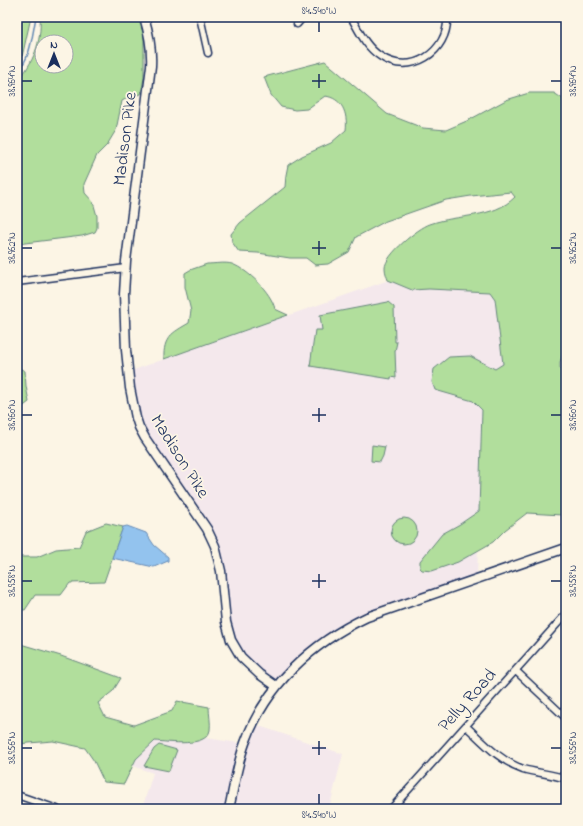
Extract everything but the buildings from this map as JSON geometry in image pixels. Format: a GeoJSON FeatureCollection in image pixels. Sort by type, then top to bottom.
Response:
{"type":"FeatureCollection","features":[{"type":"Feature","properties":{"kind":"street","name":"Madison Pike"},"geometry":{"type":"LineString","coordinates":[[144,17],[150,47],[151,66],[126,268],[123,313],[132,404],[139,427],[162,465],[207,529],[215,546],[221,571],[226,622],[231,640],[241,657],[259,674],[276,686]]}},
{"type":"Feature","properties":{"kind":"street"},"geometry":{"type":"LineString","coordinates":[[200,17],[208,53]]}},
{"type":"Feature","properties":{"kind":"street"},"geometry":{"type":"LineString","coordinates":[[297,24],[303,17]]}},
{"type":"Feature","properties":{"kind":"street"},"geometry":{"type":"LineString","coordinates":[[351,17],[373,52],[386,60],[402,64],[420,61],[433,54],[443,40],[447,17]]}},
{"type":"Feature","properties":{"kind":"street"},"geometry":{"type":"LineString","coordinates":[[17,282],[126,268]]}},
{"type":"Feature","properties":{"kind":"street"},"geometry":{"type":"LineString","coordinates":[[229,809],[239,763],[253,724],[276,686],[312,650],[343,629],[404,603],[566,548]]}},
{"type":"Feature","properties":{"kind":"street","name":"Pelly Road"},"geometry":{"type":"LineString","coordinates":[[392,809],[566,614]]}},
{"type":"Feature","properties":{"kind":"street"},"geometry":{"type":"LineString","coordinates":[[516,671],[566,718]]}},
{"type":"Feature","properties":{"kind":"street"},"geometry":{"type":"LineString","coordinates":[[466,726],[494,753],[505,761],[524,769],[566,779]]}},
{"type":"Feature","properties":{"kind":"street"},"geometry":{"type":"LineString","coordinates":[[17,795],[57,809]]}},
{"type":"Feature","properties":{"kind":"shaded area"},"geometry":{"type":"Polygon","coordinates":[[[494,243],[511,370],[483,382],[477,579],[343,629],[276,686],[259,674],[231,640],[215,546],[145,438],[128,372],[494,243]]]}},
{"type":"Feature","properties":{"kind":"shaded area"},"geometry":{"type":"Polygon","coordinates":[[[253,724],[343,754],[329,809],[142,809],[153,773],[133,766],[136,759],[155,741],[190,743],[206,738],[245,744],[253,724]]]}},
{"type":"Feature","properties":{"kind":"green space"},"geometry":{"type":"Polygon","coordinates":[[[17,17],[31,17],[22,57],[17,64],[17,17]]]}},
{"type":"Feature","properties":{"kind":"green space"},"geometry":{"type":"Polygon","coordinates":[[[40,17],[138,17],[144,36],[144,78],[141,94],[129,97],[122,101],[116,130],[107,145],[97,155],[84,184],[85,193],[93,202],[97,216],[97,228],[95,232],[82,236],[17,244],[17,82],[28,67],[34,55],[34,74],[74,74],[74,34],[40,34],[40,17]]]}},
{"type":"Feature","properties":{"kind":"green space"},"geometry":{"type":"Polygon","coordinates":[[[325,61],[387,114],[423,128],[446,130],[469,120],[506,100],[529,93],[554,93],[563,99],[565,128],[563,192],[566,217],[566,345],[560,362],[560,369],[566,371],[566,511],[562,515],[527,513],[505,530],[493,542],[458,562],[432,571],[422,570],[420,568],[420,561],[442,534],[479,511],[482,410],[473,401],[435,390],[432,382],[434,369],[449,357],[470,356],[495,369],[503,364],[495,299],[490,292],[429,289],[412,290],[388,280],[385,268],[386,263],[396,249],[410,236],[430,224],[486,213],[506,204],[515,197],[511,192],[446,200],[386,221],[356,237],[349,252],[328,264],[315,265],[306,258],[290,258],[258,253],[239,252],[232,242],[231,234],[240,223],[285,187],[288,165],[302,156],[331,143],[346,130],[345,112],[340,103],[336,100],[325,96],[307,109],[295,110],[281,107],[271,95],[264,77],[325,61]]]}},
{"type":"Feature","properties":{"kind":"green space"},"geometry":{"type":"Polygon","coordinates":[[[229,263],[245,271],[264,289],[273,302],[275,309],[288,315],[164,359],[165,346],[170,336],[189,323],[191,311],[185,287],[185,273],[207,264],[229,263]]]}},
{"type":"Feature","properties":{"kind":"green space"},"geometry":{"type":"Polygon","coordinates":[[[388,302],[394,307],[395,342],[397,342],[395,351],[396,378],[391,377],[391,379],[310,366],[315,330],[322,330],[320,315],[388,302]]]}},
{"type":"Feature","properties":{"kind":"green space"},"geometry":{"type":"Polygon","coordinates":[[[17,367],[25,371],[29,402],[17,411],[17,367]]]}},
{"type":"Feature","properties":{"kind":"green space"},"geometry":{"type":"Polygon","coordinates":[[[372,445],[385,447],[380,462],[371,461],[372,445]]]}},
{"type":"Feature","properties":{"kind":"green space"},"geometry":{"type":"Polygon","coordinates":[[[404,518],[413,522],[417,531],[413,540],[404,544],[395,540],[391,531],[395,522],[404,518]]]}},
{"type":"Feature","properties":{"kind":"green space"},"geometry":{"type":"Polygon","coordinates":[[[106,523],[123,527],[104,582],[70,583],[61,595],[35,595],[25,610],[17,609],[17,557],[37,557],[56,549],[79,547],[86,531],[106,523]]]}},
{"type":"Feature","properties":{"kind":"green space"},"geometry":{"type":"Polygon","coordinates":[[[17,643],[61,656],[121,678],[113,691],[98,703],[105,717],[134,725],[172,711],[177,701],[209,707],[210,730],[207,736],[195,742],[177,743],[155,741],[136,759],[124,784],[104,782],[94,761],[85,748],[53,741],[17,744],[17,643]]]}},
{"type":"Feature","properties":{"kind":"green space"},"geometry":{"type":"Polygon","coordinates":[[[159,745],[177,750],[169,771],[144,766],[154,749],[159,745]]]}},
{"type":"Feature","properties":{"kind":"water"},"geometry":{"type":"Polygon","coordinates":[[[127,526],[146,533],[154,545],[168,557],[168,561],[154,567],[112,558],[123,527],[127,526]]]}},
{"type":"Feature","properties":{"kind":"waterway"},"geometry":{"type":"LineString","coordinates":[[17,72],[22,66],[28,53],[36,17]]}}]}
